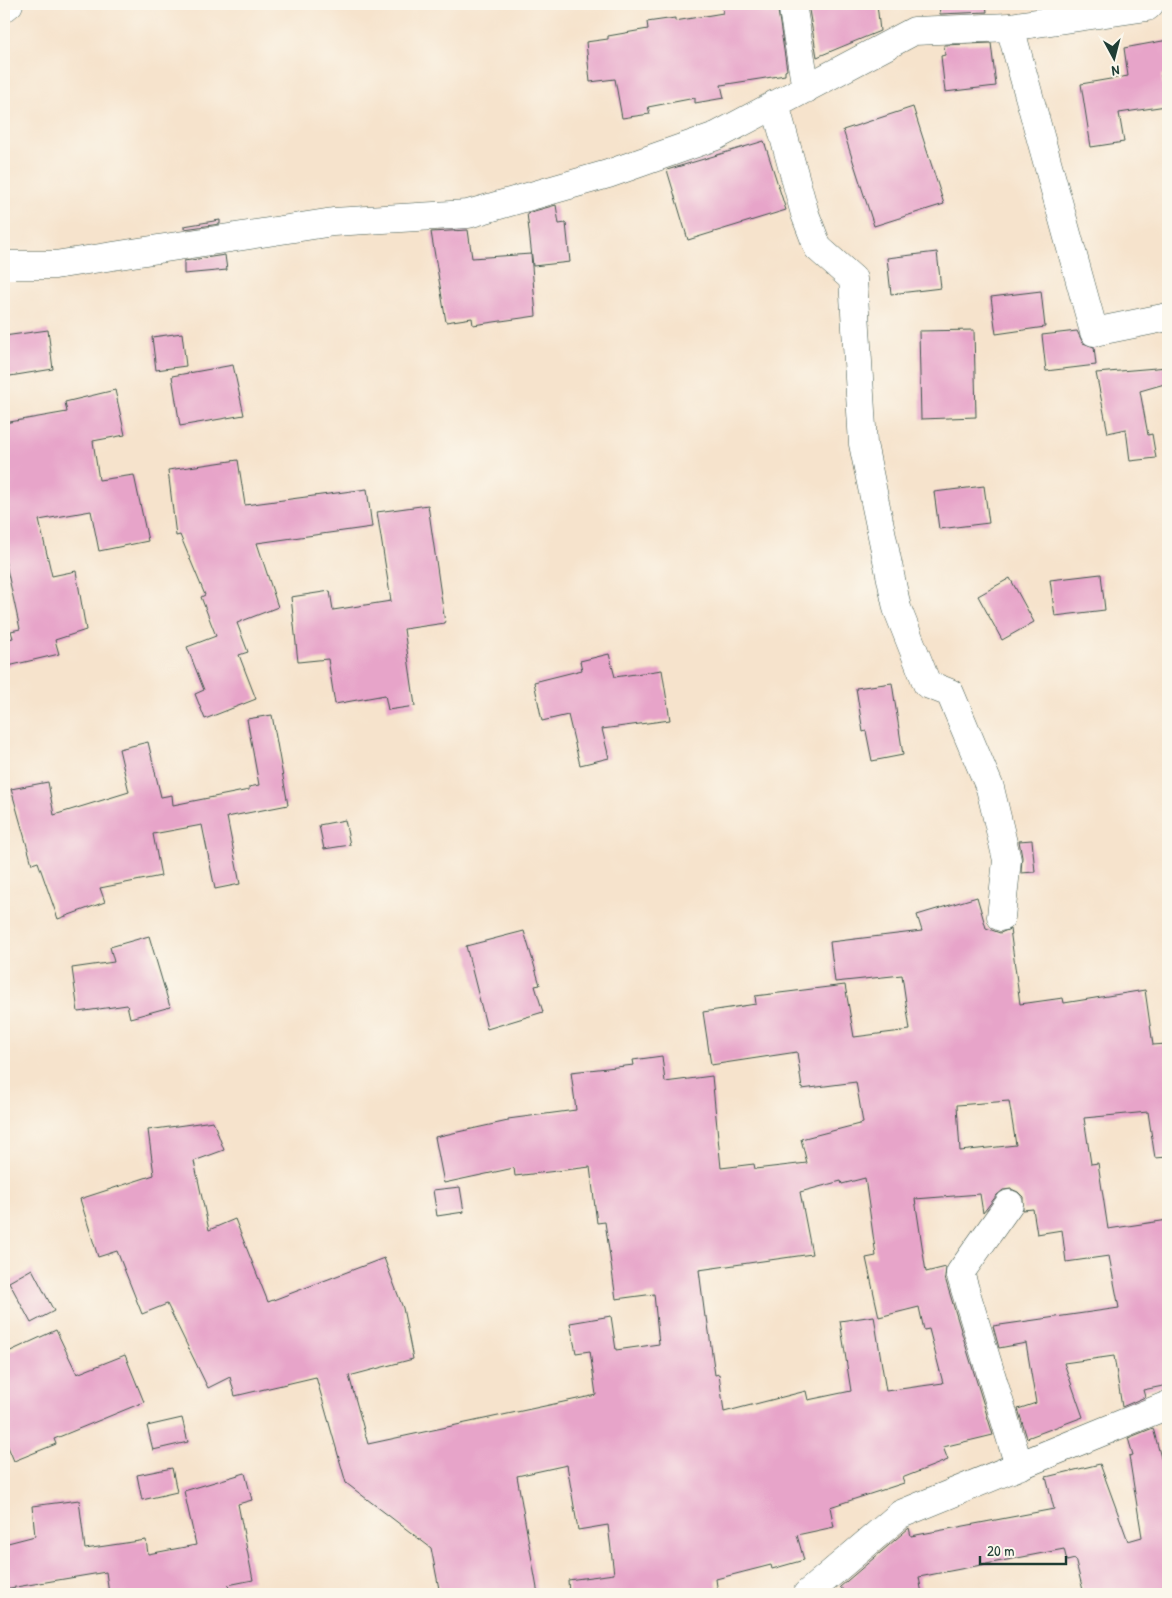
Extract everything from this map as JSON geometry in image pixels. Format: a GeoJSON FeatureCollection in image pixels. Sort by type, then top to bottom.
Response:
{"type":"FeatureCollection","features":[{"type":"Feature","properties":{"kind":"street"},"geometry":{"type":"LineString","coordinates":[[4,8],[9,4]]}},
{"type":"Feature","properties":{"kind":"street"},"geometry":{"type":"LineString","coordinates":[[792,4],[806,89]]}},
{"type":"Feature","properties":{"kind":"street"},"geometry":{"type":"LineString","coordinates":[[4,265],[55,265],[333,222],[468,214],[608,174],[716,136],[914,31],[1010,27],[1146,7],[1150,4]]}},
{"type":"Feature","properties":{"kind":"street"},"geometry":{"type":"LineString","coordinates":[[1010,27],[1094,332],[1168,317]]}},
{"type":"Feature","properties":{"kind":"street"},"geometry":{"type":"LineString","coordinates":[[776,104],[805,214],[818,248],[853,280],[863,444],[897,608],[927,684],[950,693],[990,788],[1007,860],[1002,917]]}},
{"type":"Feature","properties":{"kind":"street"},"geometry":{"type":"LineString","coordinates":[[1009,1204],[960,1273],[1019,1466]]}},
{"type":"Feature","properties":{"kind":"street"},"geometry":{"type":"LineString","coordinates":[[807,1594],[902,1514],[1168,1406]]}},
{"type":"Feature","properties":{"kind":"building"},"geometry":{"type":"Polygon","coordinates":[[[733,4],[777,4],[787,70],[785,75],[721,85],[724,98],[695,103],[695,98],[648,107],[650,114],[622,118],[615,79],[590,82],[586,42],[608,39],[608,36],[648,29],[647,22],[675,18],[675,21],[723,13],[722,6],[733,4]]]}},
{"type":"Feature","properties":{"kind":"building"},"geometry":{"type":"Polygon","coordinates":[[[808,4],[877,4],[880,31],[817,57],[808,4]]]}},
{"type":"Feature","properties":{"kind":"building"},"geometry":{"type":"Polygon","coordinates":[[[939,4],[986,4],[987,12],[940,14],[939,4]]]}},
{"type":"Feature","properties":{"kind":"building"},"geometry":{"type":"Polygon","coordinates":[[[1168,40],[1168,74],[1161,75],[1166,106],[1119,113],[1124,142],[1091,147],[1081,84],[1128,76],[1124,48],[1168,40]]]}},
{"type":"Feature","properties":{"kind":"building"},"geometry":{"type":"Polygon","coordinates":[[[991,43],[996,86],[945,92],[941,56],[945,55],[944,45],[991,43]]]}},
{"type":"Feature","properties":{"kind":"building"},"geometry":{"type":"Polygon","coordinates":[[[913,107],[944,204],[874,226],[843,130],[913,107]]]}},
{"type":"Feature","properties":{"kind":"building"},"geometry":{"type":"Polygon","coordinates":[[[764,141],[786,210],[688,240],[667,170],[764,141]]]}},
{"type":"Feature","properties":{"kind":"building"},"geometry":{"type":"Polygon","coordinates":[[[556,205],[559,224],[566,223],[570,262],[533,266],[527,213],[556,205]]]}},
{"type":"Feature","properties":{"kind":"building"},"geometry":{"type":"Polygon","coordinates":[[[220,220],[220,224],[184,229],[184,226],[220,220]]]}},
{"type":"Feature","properties":{"kind":"building"},"geometry":{"type":"Polygon","coordinates":[[[468,230],[472,258],[531,254],[536,316],[473,325],[472,318],[446,322],[431,232],[468,230]]]}},
{"type":"Feature","properties":{"kind":"building"},"geometry":{"type":"Polygon","coordinates":[[[937,252],[941,288],[891,294],[887,258],[937,252]]]}},
{"type":"Feature","properties":{"kind":"building"},"geometry":{"type":"Polygon","coordinates":[[[225,255],[227,270],[184,274],[184,261],[225,255]]]}},
{"type":"Feature","properties":{"kind":"building"},"geometry":{"type":"Polygon","coordinates":[[[1041,291],[1045,327],[996,334],[991,297],[1041,291]]]}},
{"type":"Feature","properties":{"kind":"building"},"geometry":{"type":"Polygon","coordinates":[[[48,330],[53,369],[4,377],[4,336],[48,330]]]}},
{"type":"Feature","properties":{"kind":"building"},"geometry":{"type":"Polygon","coordinates":[[[974,330],[976,417],[921,419],[919,331],[974,330]]]}},
{"type":"Feature","properties":{"kind":"building"},"geometry":{"type":"Polygon","coordinates":[[[1077,331],[1083,343],[1094,347],[1096,365],[1046,371],[1042,335],[1077,331]]]}},
{"type":"Feature","properties":{"kind":"building"},"geometry":{"type":"Polygon","coordinates":[[[182,333],[186,366],[156,370],[152,337],[182,333]]]}},
{"type":"Feature","properties":{"kind":"building"},"geometry":{"type":"Polygon","coordinates":[[[233,365],[244,415],[180,426],[172,376],[233,365]]]}},
{"type":"Feature","properties":{"kind":"building"},"geometry":{"type":"Polygon","coordinates":[[[1168,367],[1168,383],[1140,391],[1148,435],[1152,434],[1156,458],[1130,461],[1126,429],[1108,433],[1096,373],[1168,367]]]}},
{"type":"Feature","properties":{"kind":"building"},"geometry":{"type":"Polygon","coordinates":[[[115,390],[125,435],[93,441],[99,480],[134,475],[148,541],[99,551],[91,511],[39,520],[52,576],[76,571],[86,630],[55,640],[59,654],[4,667],[4,640],[13,638],[11,631],[20,629],[4,555],[4,423],[67,412],[65,402],[115,390]]]}},
{"type":"Feature","properties":{"kind":"building"},"geometry":{"type":"Polygon","coordinates":[[[238,460],[245,505],[367,489],[372,527],[257,543],[278,607],[237,623],[248,652],[239,655],[256,699],[205,719],[195,694],[204,690],[187,647],[216,636],[201,597],[205,595],[180,535],[176,536],[168,470],[238,460]]]}},
{"type":"Feature","properties":{"kind":"building"},"geometry":{"type":"Polygon","coordinates":[[[984,486],[989,523],[939,529],[934,492],[984,486]]]}},
{"type":"Feature","properties":{"kind":"building"},"geometry":{"type":"Polygon","coordinates":[[[428,505],[445,623],[404,629],[415,706],[388,710],[385,695],[335,704],[328,659],[298,662],[291,597],[330,591],[333,610],[391,601],[377,512],[428,505]]]}},
{"type":"Feature","properties":{"kind":"building"},"geometry":{"type":"Polygon","coordinates":[[[1101,574],[1105,610],[1055,616],[1050,580],[1101,574]]]}},
{"type":"Feature","properties":{"kind":"building"},"geometry":{"type":"Polygon","coordinates":[[[1010,578],[1034,622],[1002,640],[978,596],[1010,578]]]}},
{"type":"Feature","properties":{"kind":"building"},"geometry":{"type":"Polygon","coordinates":[[[609,654],[615,677],[662,670],[670,720],[602,729],[609,758],[580,765],[568,715],[542,721],[534,682],[582,670],[580,661],[609,654]]]}},
{"type":"Feature","properties":{"kind":"building"},"geometry":{"type":"Polygon","coordinates":[[[892,683],[903,755],[872,761],[866,731],[863,732],[856,688],[892,683]]]}},
{"type":"Feature","properties":{"kind":"building"},"geometry":{"type":"Polygon","coordinates":[[[272,715],[288,805],[227,817],[240,884],[215,889],[202,825],[153,834],[161,876],[100,888],[105,902],[58,919],[38,862],[32,864],[11,789],[48,782],[54,815],[129,792],[119,749],[148,742],[161,797],[172,795],[173,805],[249,790],[249,787],[259,785],[247,719],[272,715]]]}},
{"type":"Feature","properties":{"kind":"building"},"geometry":{"type":"Polygon","coordinates":[[[345,820],[350,845],[324,849],[319,825],[345,820]]]}},
{"type":"Feature","properties":{"kind":"building"},"geometry":{"type":"Polygon","coordinates":[[[1032,840],[1035,872],[1021,873],[1022,857],[1019,841],[1032,840]]]}},
{"type":"Feature","properties":{"kind":"building"},"geometry":{"type":"Polygon","coordinates":[[[977,897],[986,928],[1000,933],[1010,929],[1020,1004],[1063,998],[1064,1003],[1145,990],[1153,1045],[1166,1044],[1168,1157],[1155,1158],[1148,1112],[1084,1118],[1091,1164],[1098,1163],[1108,1229],[1168,1220],[1168,1385],[1143,1390],[1145,1397],[1122,1407],[1114,1356],[1064,1363],[1083,1417],[1027,1438],[1018,1409],[1036,1403],[1026,1343],[999,1348],[993,1326],[1119,1308],[1109,1256],[1066,1262],[1062,1230],[1037,1234],[1033,1209],[1023,1210],[1023,1197],[1011,1189],[1003,1190],[997,1195],[983,1213],[980,1194],[915,1199],[926,1272],[946,1267],[945,1278],[993,1435],[943,1447],[948,1460],[902,1478],[904,1483],[830,1507],[834,1527],[797,1535],[804,1560],[772,1569],[771,1565],[716,1579],[718,1594],[569,1594],[568,1580],[614,1574],[608,1525],[578,1530],[567,1465],[517,1476],[538,1594],[440,1594],[431,1548],[346,1483],[316,1377],[235,1396],[230,1377],[208,1388],[167,1304],[142,1314],[117,1251],[98,1257],[80,1199],[154,1175],[148,1130],[213,1121],[224,1150],[194,1161],[209,1230],[235,1219],[268,1302],[384,1258],[403,1308],[413,1359],[349,1376],[368,1444],[596,1395],[590,1351],[576,1353],[570,1323],[611,1316],[616,1350],[659,1344],[654,1294],[616,1299],[605,1222],[597,1223],[590,1167],[515,1176],[514,1168],[444,1183],[435,1137],[508,1121],[508,1119],[576,1110],[571,1072],[634,1065],[633,1060],[662,1056],[665,1082],[712,1076],[721,1168],[754,1164],[755,1169],[807,1163],[801,1139],[863,1123],[856,1082],[802,1089],[797,1052],[711,1065],[703,1012],[756,1004],[755,996],[845,985],[854,1037],[910,1030],[902,975],[835,982],[830,942],[922,931],[917,915],[977,897]],[[1009,1101],[957,1105],[960,1151],[1016,1145],[1009,1101]],[[865,1178],[842,1184],[841,1181],[800,1192],[812,1254],[699,1270],[715,1375],[719,1374],[724,1412],[806,1391],[808,1400],[851,1391],[840,1321],[874,1316],[886,1391],[943,1383],[929,1329],[924,1330],[919,1307],[879,1317],[866,1258],[876,1256],[865,1178]]]}},
{"type":"Feature","properties":{"kind":"building"},"geometry":{"type":"Polygon","coordinates":[[[524,931],[540,985],[535,986],[543,1012],[487,1029],[466,946],[524,931]]]}},
{"type":"Feature","properties":{"kind":"building"},"geometry":{"type":"Polygon","coordinates":[[[149,936],[170,1007],[130,1018],[127,1005],[78,1012],[72,968],[114,962],[110,947],[149,936]]]}},
{"type":"Feature","properties":{"kind":"building"},"geometry":{"type":"Polygon","coordinates":[[[460,1187],[464,1212],[437,1216],[433,1190],[460,1187]]]}},
{"type":"Feature","properties":{"kind":"building"},"geometry":{"type":"Polygon","coordinates":[[[32,1269],[54,1311],[31,1323],[9,1282],[32,1269]]]}},
{"type":"Feature","properties":{"kind":"building"},"geometry":{"type":"Polygon","coordinates":[[[56,1330],[77,1374],[125,1355],[144,1402],[54,1439],[56,1444],[14,1461],[4,1437],[4,1354],[56,1330]]]}},
{"type":"Feature","properties":{"kind":"building"},"geometry":{"type":"Polygon","coordinates":[[[182,1418],[188,1442],[153,1450],[147,1426],[182,1418]]]}},
{"type":"Feature","properties":{"kind":"building"},"geometry":{"type":"Polygon","coordinates":[[[1153,1428],[1168,1484],[1168,1590],[1130,1594],[1084,1594],[1075,1559],[1067,1561],[1064,1549],[919,1577],[922,1594],[848,1594],[840,1587],[909,1528],[911,1536],[1054,1509],[1046,1477],[1100,1464],[1128,1541],[1142,1537],[1129,1456],[1133,1455],[1128,1438],[1153,1428]]]}},
{"type":"Feature","properties":{"kind":"building"},"geometry":{"type":"Polygon","coordinates":[[[172,1468],[177,1492],[142,1500],[137,1475],[172,1468]]]}},
{"type":"Feature","properties":{"kind":"building"},"geometry":{"type":"Polygon","coordinates":[[[245,1473],[252,1500],[238,1504],[253,1580],[228,1585],[231,1594],[109,1594],[106,1572],[4,1589],[4,1544],[35,1536],[32,1506],[79,1500],[85,1549],[146,1540],[148,1554],[196,1545],[184,1491],[245,1473]]]}}]}
